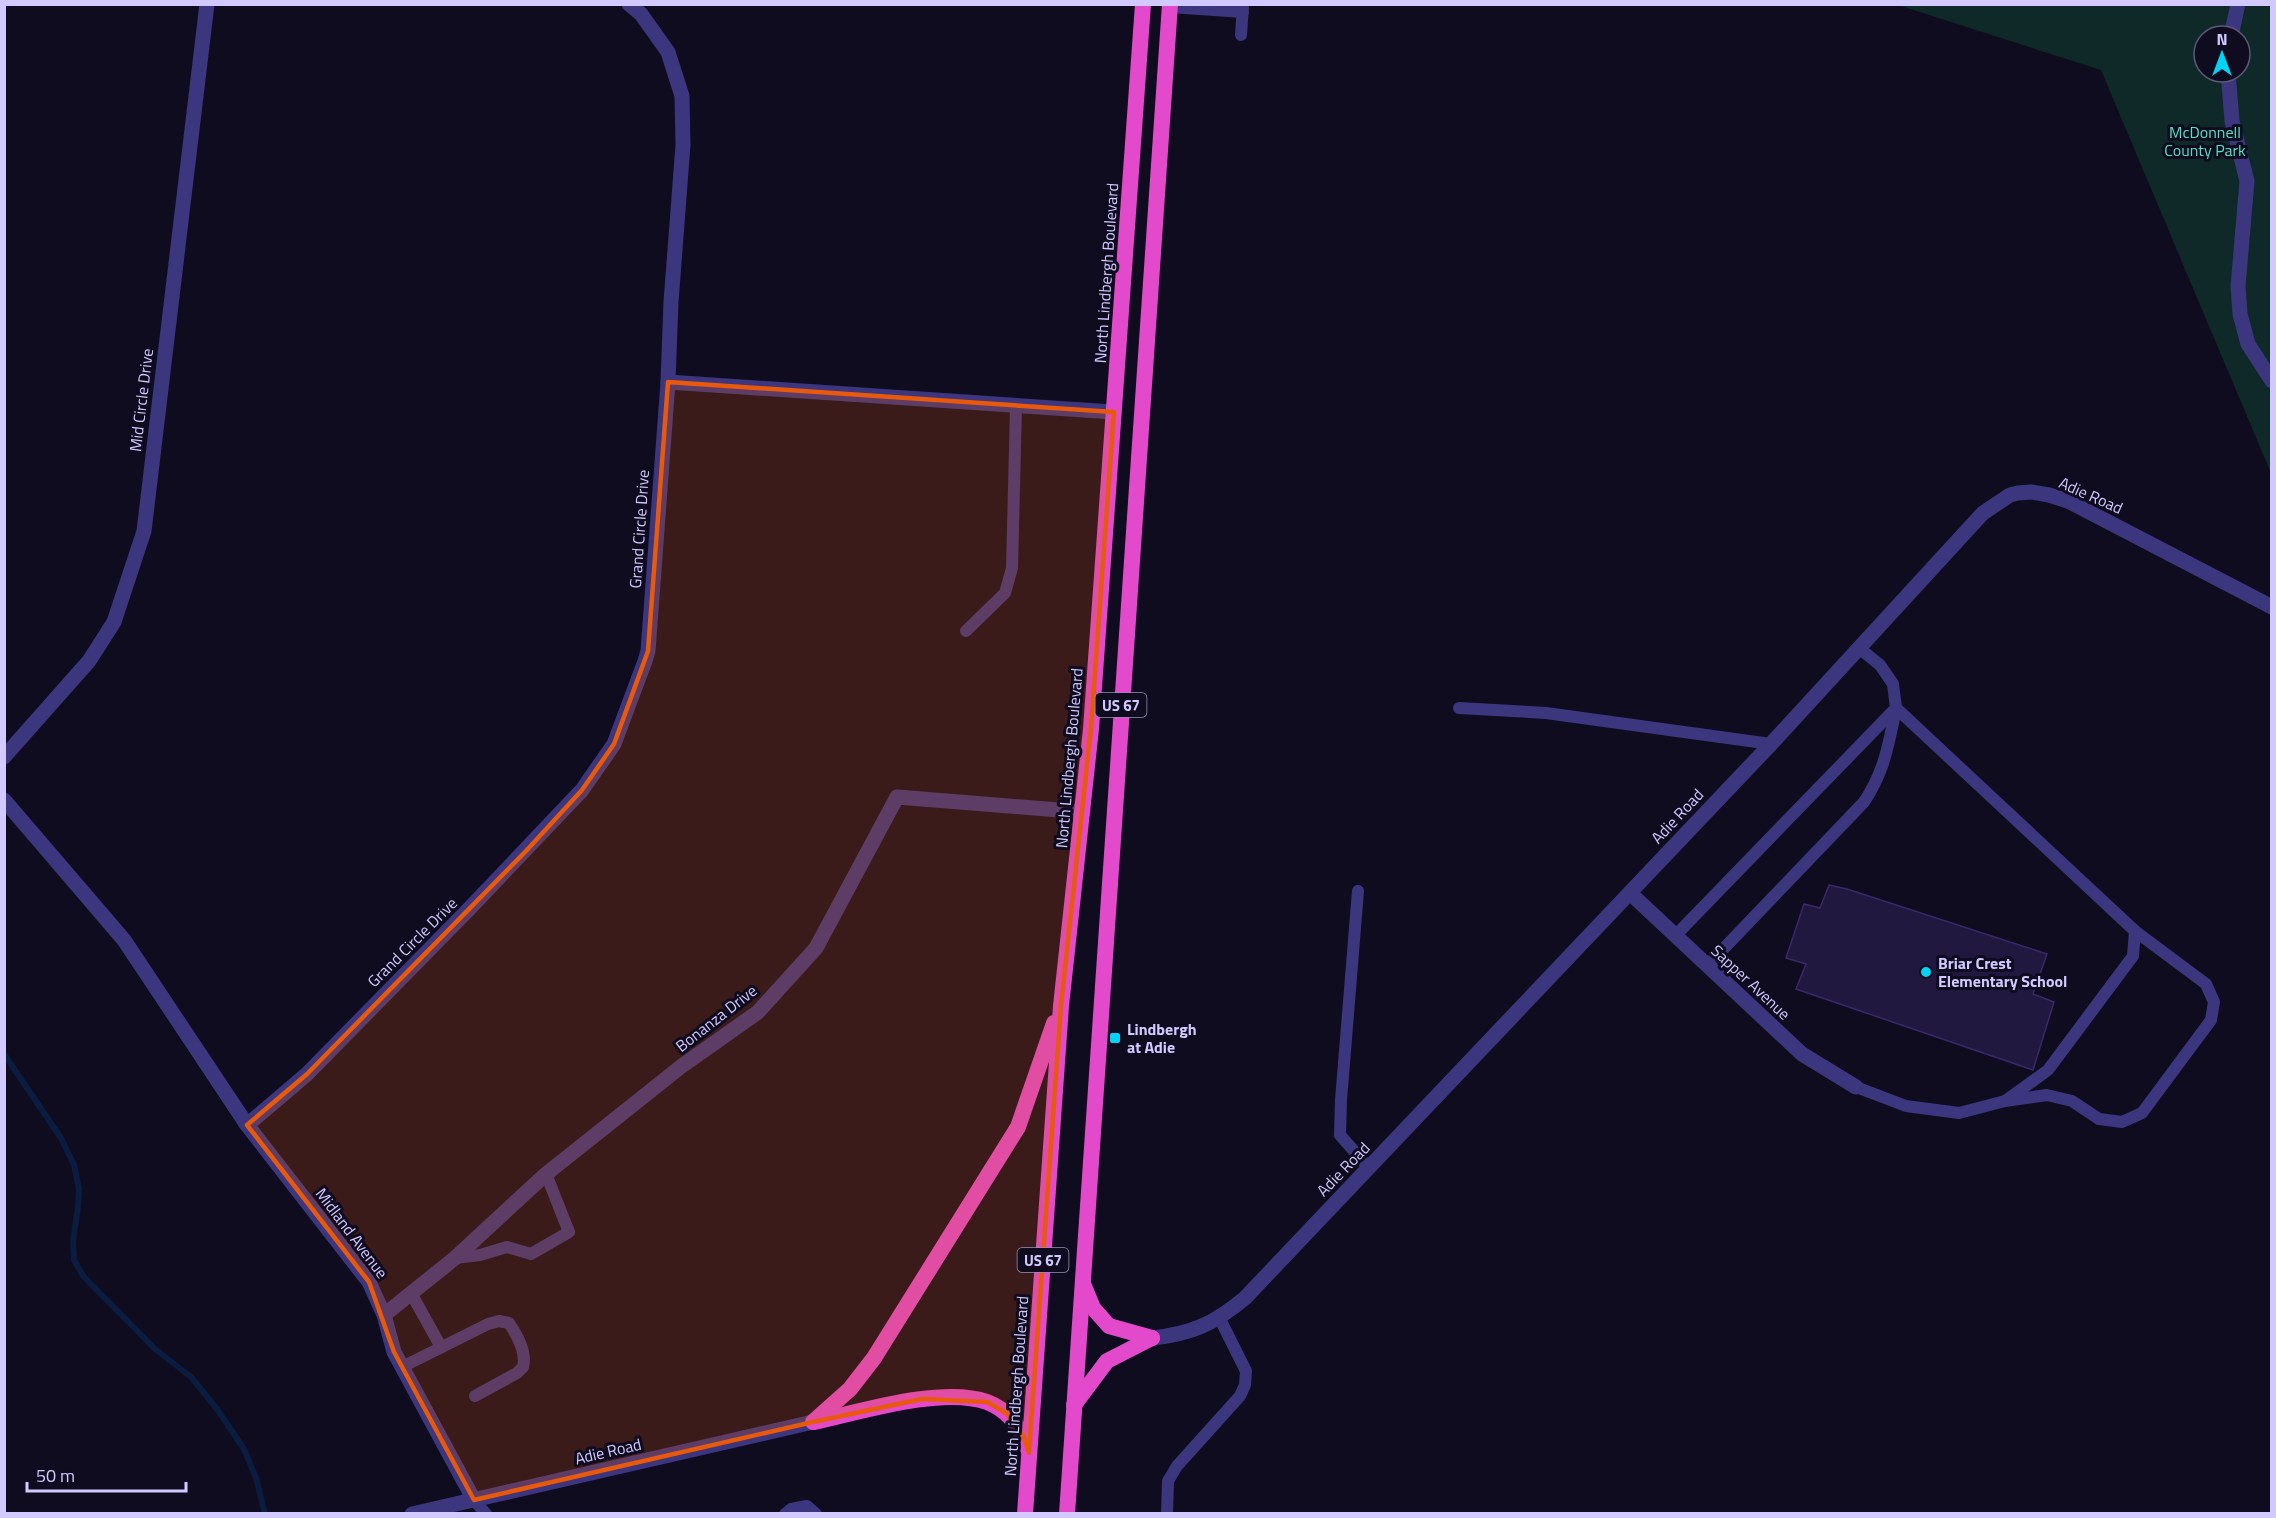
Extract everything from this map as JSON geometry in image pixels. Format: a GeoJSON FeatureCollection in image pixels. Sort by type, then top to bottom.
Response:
{"type":"FeatureCollection","features":[{"type":"Feature","properties":{"kind":"highway","name":"North Lindbergh Boulevard"},"geometry":{"type":"LineString","coordinates":[[1025,1514],[1061,1006],[1091,729],[1143,4]]}},
{"type":"Feature","properties":{"kind":"highway","name":"US 67"},"geometry":{"type":"LineString","coordinates":[[1067,1514],[1170,6]]}},
{"type":"Feature","properties":{"kind":"highway"},"geometry":{"type":"LineString","coordinates":[[813,1422],[850,1389],[874,1358],[1018,1127],[1061,1006]]}},
{"type":"Feature","properties":{"kind":"highway"},"geometry":{"type":"LineString","coordinates":[[1082,1282],[1093,1308],[1110,1326],[1152,1338]]}},
{"type":"Feature","properties":{"kind":"highway"},"geometry":{"type":"LineString","coordinates":[[1074,1405],[1107,1361],[1152,1338]]}},
{"type":"Feature","properties":{"kind":"highway"},"geometry":{"type":"LineString","coordinates":[[813,1422],[922,1399],[957,1397],[987,1402],[1006,1413],[1023,1435],[1029,1453]]}},
{"type":"Feature","properties":{"kind":"street","name":"Mid Circle Drive"},"geometry":{"type":"LineString","coordinates":[[4,757],[89,661],[114,622],[144,531],[207,4]]}},
{"type":"Feature","properties":{"kind":"street","name":"Grand Circle Drive"},"geometry":{"type":"LineString","coordinates":[[247,1125],[308,1074],[526,851],[582,790],[614,744],[648,651],[669,382],[671,302],[683,145],[682,96],[669,52],[642,14],[629,4]]}},
{"type":"Feature","properties":{"kind":"street"},"geometry":{"type":"LineString","coordinates":[[2234,24],[2238,4]]}},
{"type":"Feature","properties":{"kind":"street"},"geometry":{"type":"LineString","coordinates":[[2229,84],[2232,121],[2247,181],[2238,286],[2240,314],[2248,344],[2271,381]]}},
{"type":"Feature","properties":{"kind":"street"},"geometry":{"type":"LineString","coordinates":[[669,382],[1114,412]]}},
{"type":"Feature","properties":{"kind":"street","name":"Adie Road"},"geometry":{"type":"LineString","coordinates":[[1152,1338],[1189,1332],[1220,1317],[1245,1298],[1771,744],[1983,513],[2010,495],[2040,494],[2068,501],[2271,606]]}},
{"type":"Feature","properties":{"kind":"street","name":"Bonanza Drive"},"geometry":{"type":"LineString","coordinates":[[384,1315],[455,1258],[546,1174],[683,1065],[758,1012],[816,948],[897,797],[1083,812]]}},
{"type":"Feature","properties":{"kind":"street"},"geometry":{"type":"LineString","coordinates":[[4,800],[124,940],[247,1125]]}},
{"type":"Feature","properties":{"kind":"street","name":"Sapper Avenue"},"geometry":{"type":"LineString","coordinates":[[1630,893],[1802,1054],[1856,1087]]}},
{"type":"Feature","properties":{"kind":"street","name":"Midland Avenue"},"geometry":{"type":"LineString","coordinates":[[247,1125],[369,1282],[384,1315],[394,1352],[474,1500]]}},
{"type":"Feature","properties":{"kind":"street","name":"Adie Road"},"geometry":{"type":"LineString","coordinates":[[412,1514],[813,1422]]}},
{"type":"Feature","properties":{"kind":"lane"},"geometry":{"type":"LineString","coordinates":[[1170,6],[1243,8],[1241,35]]}},
{"type":"Feature","properties":{"kind":"lane"},"geometry":{"type":"LineString","coordinates":[[966,631],[1005,593],[1012,568],[1016,407]]}},
{"type":"Feature","properties":{"kind":"lane"},"geometry":{"type":"LineString","coordinates":[[1707,966],[1864,802],[1877,783],[1896,708],[1893,684],[1880,665],[1859,648]]}},
{"type":"Feature","properties":{"kind":"lane"},"geometry":{"type":"LineString","coordinates":[[1459,708],[1545,713],[1771,744]]}},
{"type":"Feature","properties":{"kind":"lane"},"geometry":{"type":"LineString","coordinates":[[1856,1087],[1906,1106],[1959,1113],[2005,1101],[2047,1095],[2073,1101],[2099,1119],[2122,1122],[2142,1113],[2211,1020],[2214,1002],[2206,984],[2135,931],[1896,708]]}},
{"type":"Feature","properties":{"kind":"lane"},"geometry":{"type":"LineString","coordinates":[[1675,936],[1896,708]]}},
{"type":"Feature","properties":{"kind":"lane"},"geometry":{"type":"LineString","coordinates":[[1358,891],[1340,1136],[1369,1168]]}},
{"type":"Feature","properties":{"kind":"lane"},"geometry":{"type":"LineString","coordinates":[[2005,1101],[2048,1070],[2133,956],[2135,931]]}},
{"type":"Feature","properties":{"kind":"lane"},"geometry":{"type":"LineString","coordinates":[[455,1258],[480,1256],[507,1247],[531,1254],[569,1232],[546,1174]]}},
{"type":"Feature","properties":{"kind":"lane"},"geometry":{"type":"LineString","coordinates":[[411,1293],[441,1347]]}},
{"type":"Feature","properties":{"kind":"lane"},"geometry":{"type":"LineString","coordinates":[[1167,1514],[1168,1480],[1177,1466],[1240,1396],[1245,1385],[1246,1371],[1220,1317]]}},
{"type":"Feature","properties":{"kind":"lane"},"geometry":{"type":"LineString","coordinates":[[402,1367],[488,1324],[499,1321],[509,1323],[516,1333],[524,1354],[523,1367],[517,1373],[475,1396]]}},
{"type":"Feature","properties":{"kind":"lane"},"geometry":{"type":"LineString","coordinates":[[474,1500],[486,1514]]}},
{"type":"Feature","properties":{"kind":"lane"},"geometry":{"type":"LineString","coordinates":[[785,1514],[791,1509],[807,1506],[816,1514]]}},
{"type":"Feature","properties":{"kind":"highlighted area"},"geometry":{"type":"Polygon","coordinates":[[[668,382],[1114,412],[1091,729],[1061,1006],[1029,1453],[1023,1435],[1006,1413],[987,1402],[922,1399],[474,1500],[394,1352],[369,1282],[247,1125],[307,1074],[526,851],[582,790],[614,744],[648,651],[668,382]]]}},
{"type":"Feature","properties":{"kind":"green space","name":"McDonnell County Park"},"geometry":{"type":"Polygon","coordinates":[[[1898,5],[2271,5],[2271,473],[2101,70],[1898,5]]]}},
{"type":"Feature","properties":{"kind":"building"},"geometry":{"type":"Polygon","coordinates":[[[1829,885],[2047,954],[2033,994],[2054,1002],[2033,1070],[1796,989],[1806,964],[1786,958],[1804,904],[1820,908],[1829,885]]]}},
{"type":"Feature","properties":{"kind":"waterway"},"geometry":{"type":"LineString","coordinates":[[4,1054],[61,1138],[74,1165],[79,1189],[73,1241],[74,1260],[84,1277],[155,1349],[191,1377],[217,1409],[244,1449],[256,1478],[265,1514]]}},
{"type":"Feature","properties":{"kind":"place","name":"Briar Crest Elementary School"},"geometry":{"type":"Point","coordinates":[1926,972]}},
{"type":"Feature","properties":{"kind":"place","name":"Lindbergh at Adie"},"geometry":{"type":"Point","coordinates":[1115,1038]}}]}
